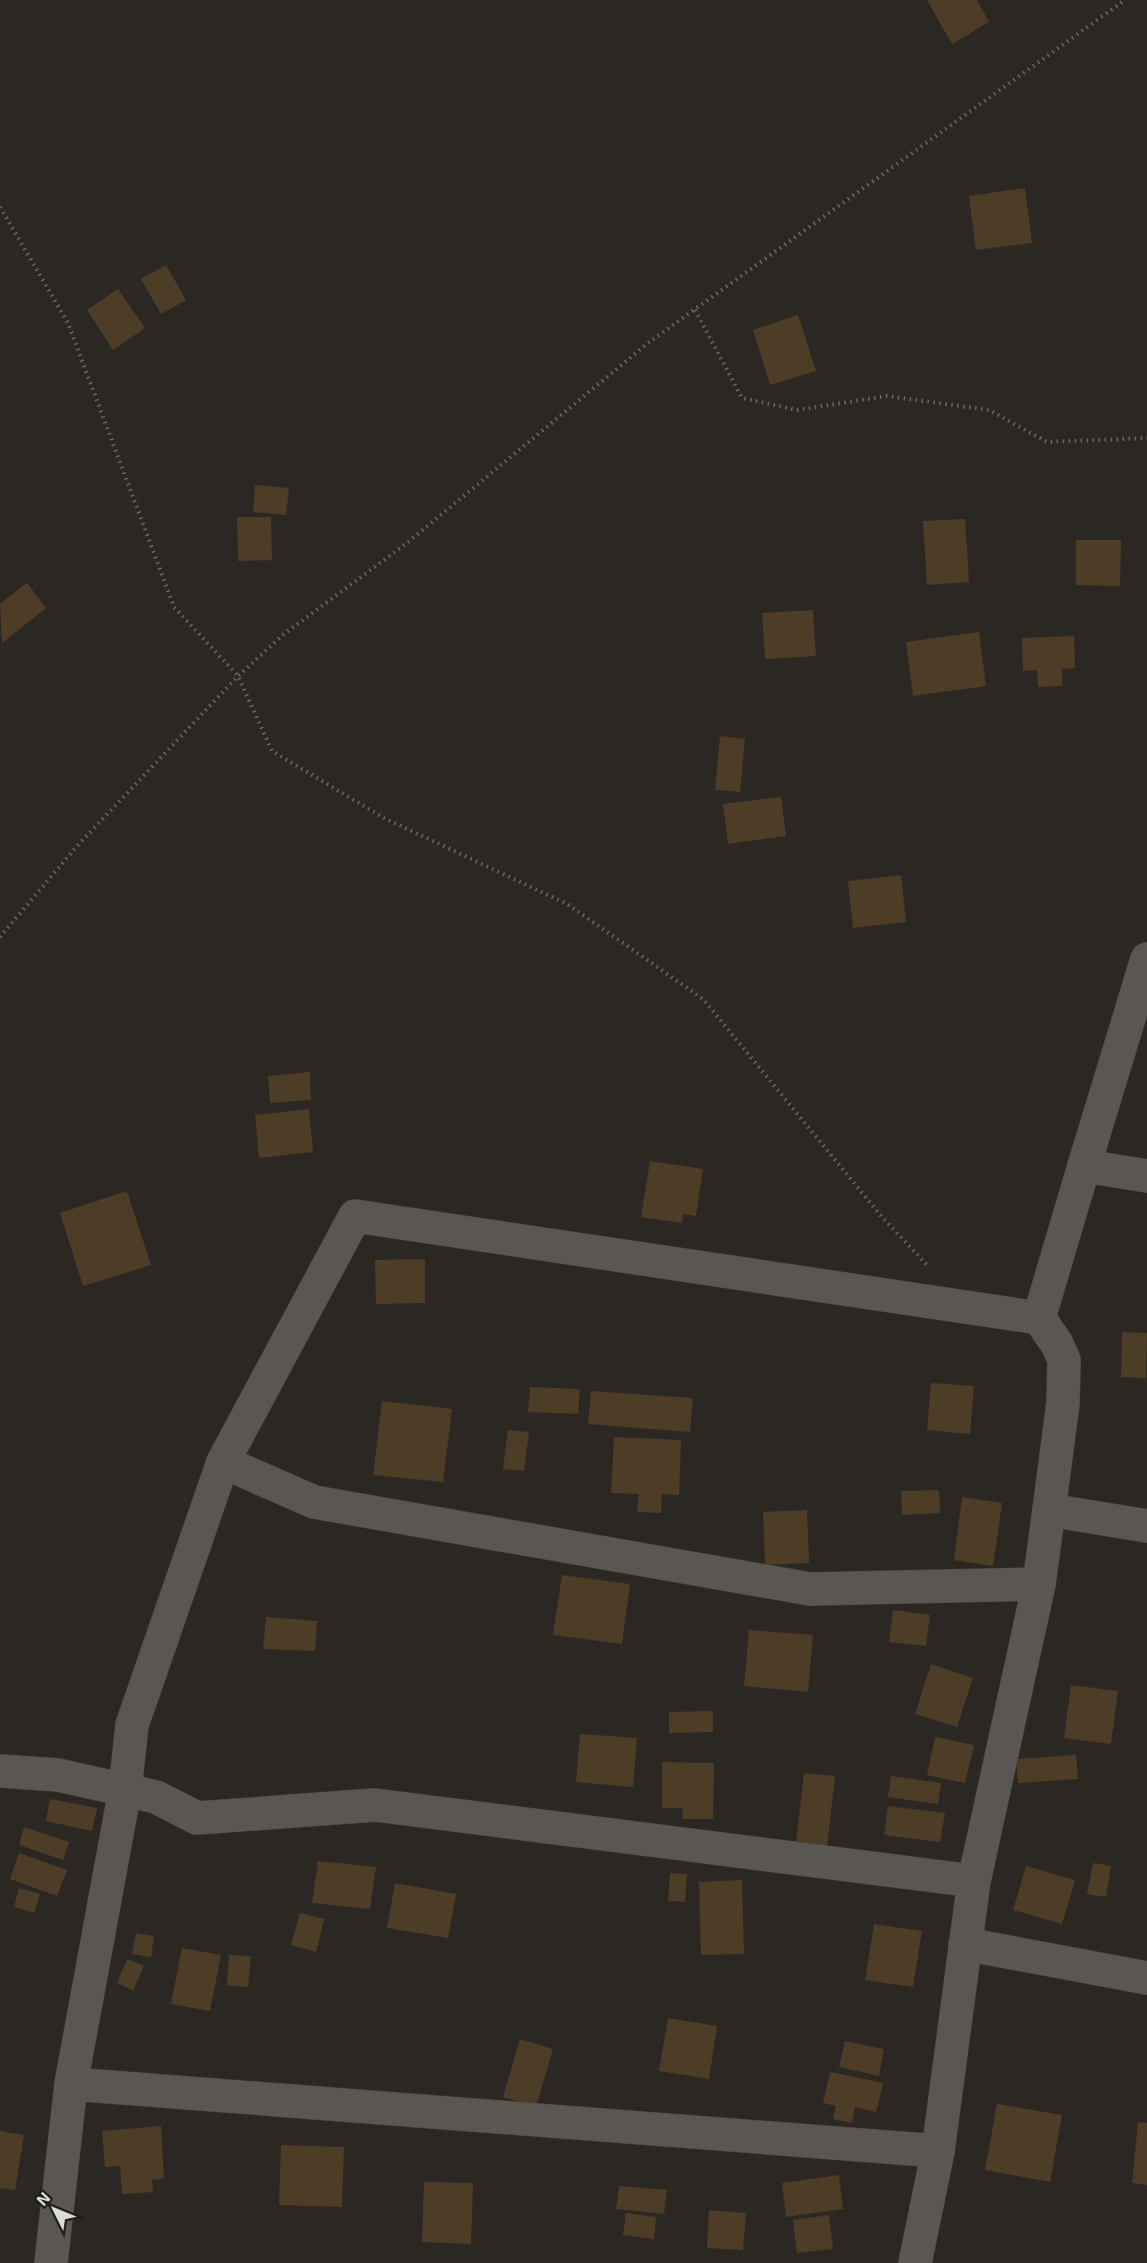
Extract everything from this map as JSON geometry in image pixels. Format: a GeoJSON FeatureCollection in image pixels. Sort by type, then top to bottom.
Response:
{"type":"FeatureCollection","features":[{"type":"Feature","properties":{"kind":"street"},"geometry":{"type":"LineString","coordinates":[[1039,1318],[1147,958]]}},
{"type":"Feature","properties":{"kind":"street"},"geometry":{"type":"LineString","coordinates":[[1084,1166],[1147,1176]]}},
{"type":"Feature","properties":{"kind":"street"},"geometry":{"type":"LineString","coordinates":[[51,2263],[71,2084],[125,1790],[132,1725],[223,1462],[355,1216],[1039,1318],[1057,1344],[1064,1360],[1063,1403],[1039,1584],[974,1881],[938,2151],[915,2263]]}},
{"type":"Feature","properties":{"kind":"street"},"geometry":{"type":"LineString","coordinates":[[223,1462],[314,1502],[810,1589],[1039,1584]]}},
{"type":"Feature","properties":{"kind":"street"},"geometry":{"type":"LineString","coordinates":[[1049,1510],[1147,1526]]}},
{"type":"Feature","properties":{"kind":"street"},"geometry":{"type":"LineString","coordinates":[[0,1771],[58,1775],[156,1797],[197,1818],[375,1805],[974,1881]]}},
{"type":"Feature","properties":{"kind":"street"},"geometry":{"type":"LineString","coordinates":[[965,1944],[1147,1978]]}},
{"type":"Feature","properties":{"kind":"street"},"geometry":{"type":"LineString","coordinates":[[71,2084],[938,2151]]}},
{"type":"Feature","properties":{"kind":"path"},"geometry":{"type":"LineString","coordinates":[[0,937],[78,845],[238,676],[284,634],[407,543],[648,343],[1125,0]]}},
{"type":"Feature","properties":{"kind":"path"},"geometry":{"type":"LineString","coordinates":[[0,207],[68,323],[174,608],[238,676],[272,751],[384,818],[567,904],[703,999],[882,1217],[967,1307]]}},
{"type":"Feature","properties":{"kind":"path"},"geometry":{"type":"LineString","coordinates":[[695,310],[742,398],[797,410],[888,396],[989,410],[1047,442],[1147,438]]}},
{"type":"Feature","properties":{"kind":"building"},"geometry":{"type":"Polygon","coordinates":[[[927,0],[977,0],[989,22],[952,44],[927,0]]]}},
{"type":"Feature","properties":{"kind":"building"},"geometry":{"type":"Polygon","coordinates":[[[1025,188],[1032,243],[976,250],[969,196],[1025,188]]]}},
{"type":"Feature","properties":{"kind":"building"},"geometry":{"type":"Polygon","coordinates":[[[166,265],[186,300],[161,314],[141,279],[166,265]]]}},
{"type":"Feature","properties":{"kind":"building"},"geometry":{"type":"Polygon","coordinates":[[[118,289],[145,328],[113,350],[87,310],[118,289]]]}},
{"type":"Feature","properties":{"kind":"building"},"geometry":{"type":"Polygon","coordinates":[[[798,315],[816,371],[770,385],[753,330],[798,315]]]}},
{"type":"Feature","properties":{"kind":"building"},"geometry":{"type":"Polygon","coordinates":[[[255,485],[289,488],[286,515],[253,512],[255,485]]]}},
{"type":"Feature","properties":{"kind":"building"},"geometry":{"type":"Polygon","coordinates":[[[237,517],[271,517],[272,560],[238,561],[237,517]]]}},
{"type":"Feature","properties":{"kind":"building"},"geometry":{"type":"Polygon","coordinates":[[[965,519],[969,582],[927,585],[923,521],[965,519]]]}},
{"type":"Feature","properties":{"kind":"building"},"geometry":{"type":"Polygon","coordinates":[[[1076,540],[1121,540],[1120,586],[1076,585],[1076,540]]]}},
{"type":"Feature","properties":{"kind":"building"},"geometry":{"type":"Polygon","coordinates":[[[27,583],[46,608],[2,643],[0,604],[27,583]]]}},
{"type":"Feature","properties":{"kind":"building"},"geometry":{"type":"Polygon","coordinates":[[[813,610],[816,656],[765,659],[762,613],[813,610]]]}},
{"type":"Feature","properties":{"kind":"building"},"geometry":{"type":"Polygon","coordinates":[[[979,632],[986,686],[913,696],[906,642],[979,632]]]}},
{"type":"Feature","properties":{"kind":"building"},"geometry":{"type":"Polygon","coordinates":[[[1074,636],[1075,668],[1062,669],[1062,686],[1038,687],[1037,670],[1023,671],[1022,638],[1074,636]]]}},
{"type":"Feature","properties":{"kind":"building"},"geometry":{"type":"Polygon","coordinates":[[[720,736],[745,739],[740,792],[715,790],[720,736]]]}},
{"type":"Feature","properties":{"kind":"building"},"geometry":{"type":"Polygon","coordinates":[[[781,797],[786,836],[728,844],[723,804],[781,797]]]}},
{"type":"Feature","properties":{"kind":"building"},"geometry":{"type":"Polygon","coordinates":[[[901,875],[906,922],[853,928],[848,881],[901,875]]]}},
{"type":"Feature","properties":{"kind":"building"},"geometry":{"type":"Polygon","coordinates":[[[310,1072],[311,1100],[270,1103],[268,1076],[310,1072]]]}},
{"type":"Feature","properties":{"kind":"building"},"geometry":{"type":"Polygon","coordinates":[[[309,1109],[313,1152],[259,1158],[255,1115],[309,1109]]]}},
{"type":"Feature","properties":{"kind":"building"},"geometry":{"type":"Polygon","coordinates":[[[650,1161],[703,1169],[696,1216],[683,1214],[682,1223],[641,1217],[650,1161]]]}},
{"type":"Feature","properties":{"kind":"building"},"geometry":{"type":"Polygon","coordinates":[[[127,1191],[151,1265],[83,1286],[60,1213],[127,1191]]]}},
{"type":"Feature","properties":{"kind":"building"},"geometry":{"type":"Polygon","coordinates":[[[425,1259],[425,1303],[376,1304],[375,1260],[425,1259]]]}},
{"type":"Feature","properties":{"kind":"building"},"geometry":{"type":"Polygon","coordinates":[[[1122,1332],[1147,1333],[1146,1378],[1121,1377],[1122,1332]]]}},
{"type":"Feature","properties":{"kind":"building"},"geometry":{"type":"Polygon","coordinates":[[[931,1383],[974,1386],[970,1434],[927,1430],[931,1383]]]}},
{"type":"Feature","properties":{"kind":"building"},"geometry":{"type":"Polygon","coordinates":[[[530,1387],[580,1389],[578,1414],[528,1412],[530,1387]]]}},
{"type":"Feature","properties":{"kind":"building"},"geometry":{"type":"Polygon","coordinates":[[[591,1391],[693,1398],[690,1432],[588,1424],[591,1391]]]}},
{"type":"Feature","properties":{"kind":"building"},"geometry":{"type":"Polygon","coordinates":[[[382,1401],[452,1409],[443,1482],[373,1475],[382,1401]]]}},
{"type":"Feature","properties":{"kind":"building"},"geometry":{"type":"Polygon","coordinates":[[[508,1430],[529,1432],[524,1471],[503,1469],[508,1430]]]}},
{"type":"Feature","properties":{"kind":"building"},"geometry":{"type":"Polygon","coordinates":[[[614,1437],[681,1440],[679,1495],[662,1494],[661,1513],[637,1512],[639,1494],[611,1493],[614,1437]]]}},
{"type":"Feature","properties":{"kind":"building"},"geometry":{"type":"Polygon","coordinates":[[[939,1490],[940,1513],[902,1515],[901,1491],[939,1490]]]}},
{"type":"Feature","properties":{"kind":"building"},"geometry":{"type":"Polygon","coordinates":[[[962,1497],[1002,1503],[993,1566],[954,1560],[962,1497]]]}},
{"type":"Feature","properties":{"kind":"building"},"geometry":{"type":"Polygon","coordinates":[[[807,1510],[809,1563],[765,1565],[763,1512],[807,1510]]]}},
{"type":"Feature","properties":{"kind":"building"},"geometry":{"type":"Polygon","coordinates":[[[562,1575],[630,1584],[622,1644],[553,1635],[562,1575]]]}},
{"type":"Feature","properties":{"kind":"building"},"geometry":{"type":"Polygon","coordinates":[[[893,1610],[930,1615],[926,1646],[889,1642],[893,1610]]]}},
{"type":"Feature","properties":{"kind":"building"},"geometry":{"type":"Polygon","coordinates":[[[266,1617],[317,1621],[315,1651],[263,1649],[266,1617]]]}},
{"type":"Feature","properties":{"kind":"building"},"geometry":{"type":"Polygon","coordinates":[[[749,1630],[813,1635],[808,1692],[744,1686],[749,1630]]]}},
{"type":"Feature","properties":{"kind":"building"},"geometry":{"type":"Polygon","coordinates":[[[931,1664],[973,1678],[957,1727],[915,1714],[931,1664]]]}},
{"type":"Feature","properties":{"kind":"building"},"geometry":{"type":"Polygon","coordinates":[[[1071,1685],[1118,1691],[1111,1744],[1064,1738],[1071,1685]]]}},
{"type":"Feature","properties":{"kind":"building"},"geometry":{"type":"Polygon","coordinates":[[[713,1711],[713,1732],[669,1733],[669,1712],[713,1711]]]}},
{"type":"Feature","properties":{"kind":"building"},"geometry":{"type":"Polygon","coordinates":[[[580,1734],[637,1738],[633,1787],[576,1782],[580,1734]]]}},
{"type":"Feature","properties":{"kind":"building"},"geometry":{"type":"Polygon","coordinates":[[[935,1737],[974,1745],[965,1783],[927,1775],[935,1737]]]}},
{"type":"Feature","properties":{"kind":"building"},"geometry":{"type":"Polygon","coordinates":[[[1076,1755],[1078,1779],[1018,1783],[1016,1759],[1076,1755]]]}},
{"type":"Feature","properties":{"kind":"building"},"geometry":{"type":"Polygon","coordinates":[[[662,1762],[714,1763],[713,1819],[682,1819],[683,1808],[662,1808],[662,1762]]]}},
{"type":"Feature","properties":{"kind":"building"},"geometry":{"type":"Polygon","coordinates":[[[804,1773],[835,1776],[827,1846],[796,1842],[804,1773]]]}},
{"type":"Feature","properties":{"kind":"building"},"geometry":{"type":"Polygon","coordinates":[[[891,1776],[941,1783],[938,1804],[888,1797],[891,1776]]]}},
{"type":"Feature","properties":{"kind":"building"},"geometry":{"type":"Polygon","coordinates":[[[50,1799],[97,1808],[92,1831],[46,1821],[50,1799]]]}},
{"type":"Feature","properties":{"kind":"building"},"geometry":{"type":"Polygon","coordinates":[[[888,1806],[945,1813],[940,1842],[884,1835],[888,1806]]]}},
{"type":"Feature","properties":{"kind":"building"},"geometry":{"type":"Polygon","coordinates":[[[24,1827],[69,1842],[63,1860],[19,1845],[24,1827]]]}},
{"type":"Feature","properties":{"kind":"building"},"geometry":{"type":"Polygon","coordinates":[[[19,1853],[67,1870],[57,1896],[10,1879],[19,1853]]]}},
{"type":"Feature","properties":{"kind":"building"},"geometry":{"type":"Polygon","coordinates":[[[318,1861],[376,1867],[370,1909],[312,1903],[318,1861]]]}},
{"type":"Feature","properties":{"kind":"building"},"geometry":{"type":"Polygon","coordinates":[[[1093,1863],[1111,1866],[1106,1897],[1087,1894],[1093,1863]]]}},
{"type":"Feature","properties":{"kind":"building"},"geometry":{"type":"Polygon","coordinates":[[[1026,1866],[1075,1880],[1062,1924],[1013,1910],[1026,1866]]]}},
{"type":"Feature","properties":{"kind":"building"},"geometry":{"type":"Polygon","coordinates":[[[670,1873],[687,1874],[685,1902],[668,1901],[670,1873]]]}},
{"type":"Feature","properties":{"kind":"building"},"geometry":{"type":"Polygon","coordinates":[[[742,1880],[744,1954],[701,1955],[699,1882],[742,1880]]]}},
{"type":"Feature","properties":{"kind":"building"},"geometry":{"type":"Polygon","coordinates":[[[395,1883],[456,1894],[448,1938],[387,1928],[395,1883]]]}},
{"type":"Feature","properties":{"kind":"building"},"geometry":{"type":"Polygon","coordinates":[[[19,1888],[40,1894],[34,1913],[14,1907],[19,1888]]]}},
{"type":"Feature","properties":{"kind":"building"},"geometry":{"type":"Polygon","coordinates":[[[300,1913],[324,1919],[316,1952],[291,1945],[300,1913]]]}},
{"type":"Feature","properties":{"kind":"building"},"geometry":{"type":"Polygon","coordinates":[[[874,1924],[922,1931],[913,1987],[865,1980],[874,1924]]]}},
{"type":"Feature","properties":{"kind":"building"},"geometry":{"type":"Polygon","coordinates":[[[136,1933],[154,1936],[151,1957],[132,1954],[136,1933]]]}},
{"type":"Feature","properties":{"kind":"building"},"geometry":{"type":"Polygon","coordinates":[[[182,1948],[221,1955],[210,2011],[171,2004],[182,1948]]]}},
{"type":"Feature","properties":{"kind":"building"},"geometry":{"type":"Polygon","coordinates":[[[229,1955],[251,1956],[248,1987],[227,1985],[229,1955]]]}},
{"type":"Feature","properties":{"kind":"building"},"geometry":{"type":"Polygon","coordinates":[[[127,1959],[144,1966],[133,1990],[117,1983],[127,1959]]]}},
{"type":"Feature","properties":{"kind":"building"},"geometry":{"type":"Polygon","coordinates":[[[668,2018],[717,2026],[709,2079],[659,2071],[668,2018]]]}},
{"type":"Feature","properties":{"kind":"building"},"geometry":{"type":"Polygon","coordinates":[[[520,2039],[553,2049],[536,2107],[503,2097],[520,2039]]]}},
{"type":"Feature","properties":{"kind":"building"},"geometry":{"type":"Polygon","coordinates":[[[845,2041],[884,2049],[879,2076],[839,2067],[845,2041]]]}},
{"type":"Feature","properties":{"kind":"building"},"geometry":{"type":"Polygon","coordinates":[[[830,2072],[883,2083],[876,2112],[855,2107],[852,2123],[833,2119],[836,2106],[823,2103],[830,2072]]]}},
{"type":"Feature","properties":{"kind":"building"},"geometry":{"type":"Polygon","coordinates":[[[997,2104],[1062,2115],[1050,2182],[985,2170],[997,2104]]]}},
{"type":"Feature","properties":{"kind":"building"},"geometry":{"type":"Polygon","coordinates":[[[1138,2122],[1147,2123],[1147,2185],[1132,2183],[1138,2122]]]}},
{"type":"Feature","properties":{"kind":"building"},"geometry":{"type":"Polygon","coordinates":[[[161,2126],[164,2179],[152,2180],[153,2192],[122,2194],[120,2166],[105,2167],[102,2131],[161,2126]]]}},
{"type":"Feature","properties":{"kind":"building"},"geometry":{"type":"Polygon","coordinates":[[[0,2131],[24,2135],[15,2190],[0,2188],[0,2131]]]}},
{"type":"Feature","properties":{"kind":"building"},"geometry":{"type":"Polygon","coordinates":[[[281,2145],[344,2147],[342,2207],[279,2205],[281,2145]]]}},
{"type":"Feature","properties":{"kind":"building"},"geometry":{"type":"Polygon","coordinates":[[[839,2175],[843,2209],[786,2217],[782,2183],[839,2175]]]}},
{"type":"Feature","properties":{"kind":"building"},"geometry":{"type":"Polygon","coordinates":[[[424,2182],[473,2183],[471,2244],[422,2242],[424,2182]]]}},
{"type":"Feature","properties":{"kind":"building"},"geometry":{"type":"Polygon","coordinates":[[[619,2186],[667,2190],[664,2214],[616,2209],[619,2186]]]}},
{"type":"Feature","properties":{"kind":"building"},"geometry":{"type":"Polygon","coordinates":[[[709,2210],[746,2213],[743,2250],[707,2248],[709,2210]]]}},
{"type":"Feature","properties":{"kind":"building"},"geometry":{"type":"Polygon","coordinates":[[[626,2213],[656,2217],[654,2239],[623,2235],[626,2213]]]}},
{"type":"Feature","properties":{"kind":"building"},"geometry":{"type":"Polygon","coordinates":[[[829,2215],[833,2249],[797,2253],[793,2220],[829,2215]]]}}]}
